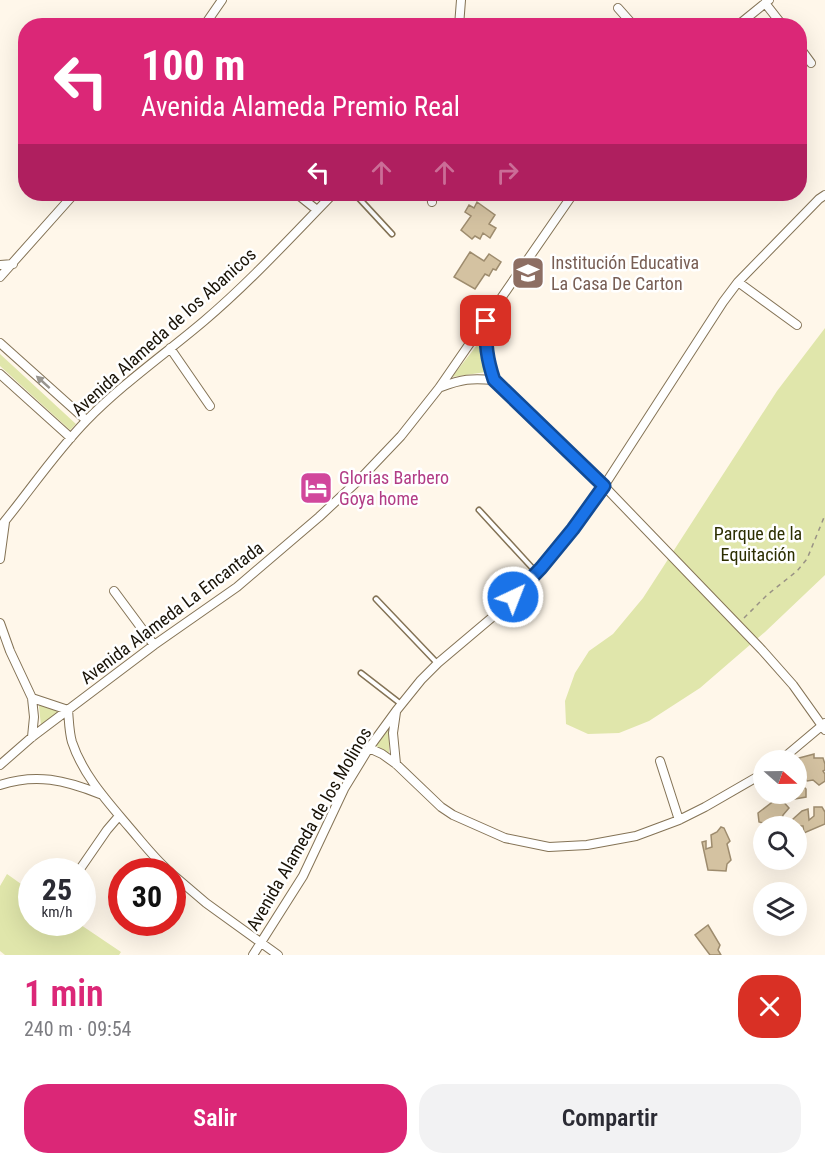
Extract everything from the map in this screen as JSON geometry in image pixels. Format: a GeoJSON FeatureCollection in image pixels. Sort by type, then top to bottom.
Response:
{"type":"FeatureCollection","features":[{"type":"Feature","properties":{"kind":"street"},"geometry":{"type":"LineString","coordinates":[[210,18],[222,0]]}},
{"type":"Feature","properties":{"kind":"street"},"geometry":{"type":"LineString","coordinates":[[460,18],[461,0]]}},
{"type":"Feature","properties":{"kind":"street"},"geometry":{"type":"LineString","coordinates":[[747,18],[767,1],[778,18]]}},
{"type":"Feature","properties":{"kind":"street"},"geometry":{"type":"LineString","coordinates":[[618,8],[627,18]]}},
{"type":"Feature","properties":{"kind":"street"},"geometry":{"type":"LineString","coordinates":[[807,58],[811,63]]}},
{"type":"Feature","properties":{"kind":"street","name":"Avenida Alameda de los Molinos"},"geometry":{"type":"LineString","coordinates":[[253,955],[303,876],[345,789],[369,748],[396,711],[438,663],[501,609],[536,573],[573,529],[604,486],[738,282],[825,195]]}},
{"type":"Feature","properties":{"kind":"street"},"geometry":{"type":"LineString","coordinates":[[0,277],[68,201]]}},
{"type":"Feature","properties":{"kind":"street"},"geometry":{"type":"LineString","coordinates":[[305,201],[316,210]]}},
{"type":"Feature","properties":{"kind":"street","name":"Avenida Alameda de los Abanicos"},"geometry":{"type":"LineString","coordinates":[[3,524],[86,420],[240,289],[326,201]]}},
{"type":"Feature","properties":{"kind":"street","name":"Avenida Alameda La Encantada"},"geometry":{"type":"LineString","coordinates":[[0,765],[32,737],[154,645],[237,587],[361,478],[401,436],[439,388],[486,321],[564,201]]}},
{"type":"Feature","properties":{"kind":"street"},"geometry":{"type":"LineString","coordinates":[[0,265],[13,264]]}},
{"type":"Feature","properties":{"kind":"street"},"geometry":{"type":"LineString","coordinates":[[738,282],[797,325]]}},
{"type":"Feature","properties":{"kind":"street"},"geometry":{"type":"LineString","coordinates":[[486,321],[485,344],[494,380],[604,486],[738,624],[793,686],[824,726],[794,750]]}},
{"type":"Feature","properties":{"kind":"street"},"geometry":{"type":"LineString","coordinates":[[0,343],[86,420]]}},
{"type":"Feature","properties":{"kind":"street"},"geometry":{"type":"LineString","coordinates":[[170,348],[210,406]]}},
{"type":"Feature","properties":{"kind":"street"},"geometry":{"type":"LineString","coordinates":[[0,374],[71,438]]}},
{"type":"Feature","properties":{"kind":"street"},"geometry":{"type":"LineString","coordinates":[[439,388],[458,380],[474,378],[494,380]]}},
{"type":"Feature","properties":{"kind":"street"},"geometry":{"type":"LineString","coordinates":[[0,559],[3,524]]}},
{"type":"Feature","properties":{"kind":"street"},"geometry":{"type":"LineString","coordinates":[[114,591],[154,645]]}},
{"type":"Feature","properties":{"kind":"street"},"geometry":{"type":"LineString","coordinates":[[0,623],[32,698],[34,717],[32,737]]}},
{"type":"Feature","properties":{"kind":"street"},"geometry":{"type":"LineString","coordinates":[[32,698],[69,710],[71,739],[76,755],[101,794],[155,858]]}},
{"type":"Feature","properties":{"kind":"street"},"geometry":{"type":"LineString","coordinates":[[396,711],[393,733],[396,764]]}},
{"type":"Feature","properties":{"kind":"street"},"geometry":{"type":"LineString","coordinates":[[369,748],[396,764],[441,807],[453,815],[505,838],[549,847],[587,845],[636,836],[679,820],[753,779]]}},
{"type":"Feature","properties":{"kind":"street"},"geometry":{"type":"LineString","coordinates":[[660,761],[679,820]]}},
{"type":"Feature","properties":{"kind":"street"},"geometry":{"type":"LineString","coordinates":[[0,785],[36,778],[58,780],[101,794]]}},
{"type":"Feature","properties":{"kind":"street"},"geometry":{"type":"LineString","coordinates":[[88,858],[119,816]]}},
{"type":"Feature","properties":{"kind":"street"},"geometry":{"type":"LineString","coordinates":[[186,886],[278,955]]}},
{"type":"Feature","properties":{"kind":"lane"},"geometry":{"type":"LineString","coordinates":[[361,201],[392,234]]}},
{"type":"Feature","properties":{"kind":"lane"},"geometry":{"type":"LineString","coordinates":[[479,510],[536,573]]}},
{"type":"Feature","properties":{"kind":"lane"},"geometry":{"type":"LineString","coordinates":[[376,599],[438,663]]}},
{"type":"Feature","properties":{"kind":"lane"},"geometry":{"type":"LineString","coordinates":[[362,673],[402,704]]}},
{"type":"Feature","properties":{"kind":"path"},"geometry":{"type":"LineString","coordinates":[[738,624],[767,595],[797,571],[807,559],[825,516]]}},
{"type":"Feature","properties":{"kind":"green space","name":"Parque de la Equitación"},"geometry":{"type":"Polygon","coordinates":[[[825,328],[825,575],[765,632],[700,688],[649,721],[619,733],[588,734],[566,724],[565,701],[575,673],[589,651],[613,634],[643,598],[777,391],[825,328]]]}},
{"type":"Feature","properties":{"kind":"green space"},"geometry":{"type":"Polygon","coordinates":[[[481,340],[486,372],[452,377],[481,340]]]}},
{"type":"Feature","properties":{"kind":"green space"},"geometry":{"type":"Polygon","coordinates":[[[0,354],[76,424],[70,430],[0,366],[0,354]]]}},
{"type":"Feature","properties":{"kind":"green space"},"geometry":{"type":"Polygon","coordinates":[[[42,704],[59,713],[41,726],[39,706],[42,704]]]}},
{"type":"Feature","properties":{"kind":"green space"},"geometry":{"type":"Polygon","coordinates":[[[389,729],[389,753],[376,746],[389,729]]]}},
{"type":"Feature","properties":{"kind":"green space"},"geometry":{"type":"Polygon","coordinates":[[[7,874],[18,882],[18,936],[96,935],[121,952],[119,955],[5,955],[0,951],[0,886],[7,874]]]}},
{"type":"Feature","properties":{"kind":"building"},"geometry":{"type":"Polygon","coordinates":[[[477,202],[495,215],[489,224],[496,228],[490,238],[483,233],[480,239],[475,236],[472,239],[461,230],[471,216],[465,212],[469,205],[474,208],[477,202]]]}},
{"type":"Feature","properties":{"kind":"building"},"geometry":{"type":"Polygon","coordinates":[[[470,252],[484,261],[489,254],[501,262],[489,276],[485,274],[475,289],[454,277],[470,252]]]}},
{"type":"Feature","properties":{"kind":"building"},"geometry":{"type":"Polygon","coordinates":[[[814,754],[814,758],[823,758],[825,781],[819,785],[813,780],[807,781],[807,756],[814,754]]]}},
{"type":"Feature","properties":{"kind":"building"},"geometry":{"type":"Polygon","coordinates":[[[770,804],[785,804],[789,808],[783,816],[758,816],[758,813],[770,804]]]}},
{"type":"Feature","properties":{"kind":"building"},"geometry":{"type":"Polygon","coordinates":[[[814,807],[822,807],[825,812],[825,824],[807,832],[807,816],[796,816],[808,809],[809,820],[814,816],[814,807]]]}},
{"type":"Feature","properties":{"kind":"building"},"geometry":{"type":"Polygon","coordinates":[[[721,827],[724,828],[730,841],[727,844],[731,860],[727,864],[726,871],[708,870],[702,842],[706,841],[706,849],[712,847],[711,835],[721,827]]]}},
{"type":"Feature","properties":{"kind":"building"},"geometry":{"type":"Polygon","coordinates":[[[708,925],[720,945],[718,950],[721,955],[710,955],[695,935],[708,925]]]}},
{"type":"Feature","properties":{"kind":"place","name":"Institución Educativa La Casa De Carton"},"geometry":{"type":"Point","coordinates":[528,273]}},
{"type":"Feature","properties":{"kind":"place","name":"Glorias Barbero Goya home"},"geometry":{"type":"Point","coordinates":[316,488]}},
{"type":"Feature","properties":{"kind":"route"},"geometry":{"type":"LineString","coordinates":[[486,321],[485,344],[494,380],[604,486],[573,529],[541,568],[513,597]]}}]}
